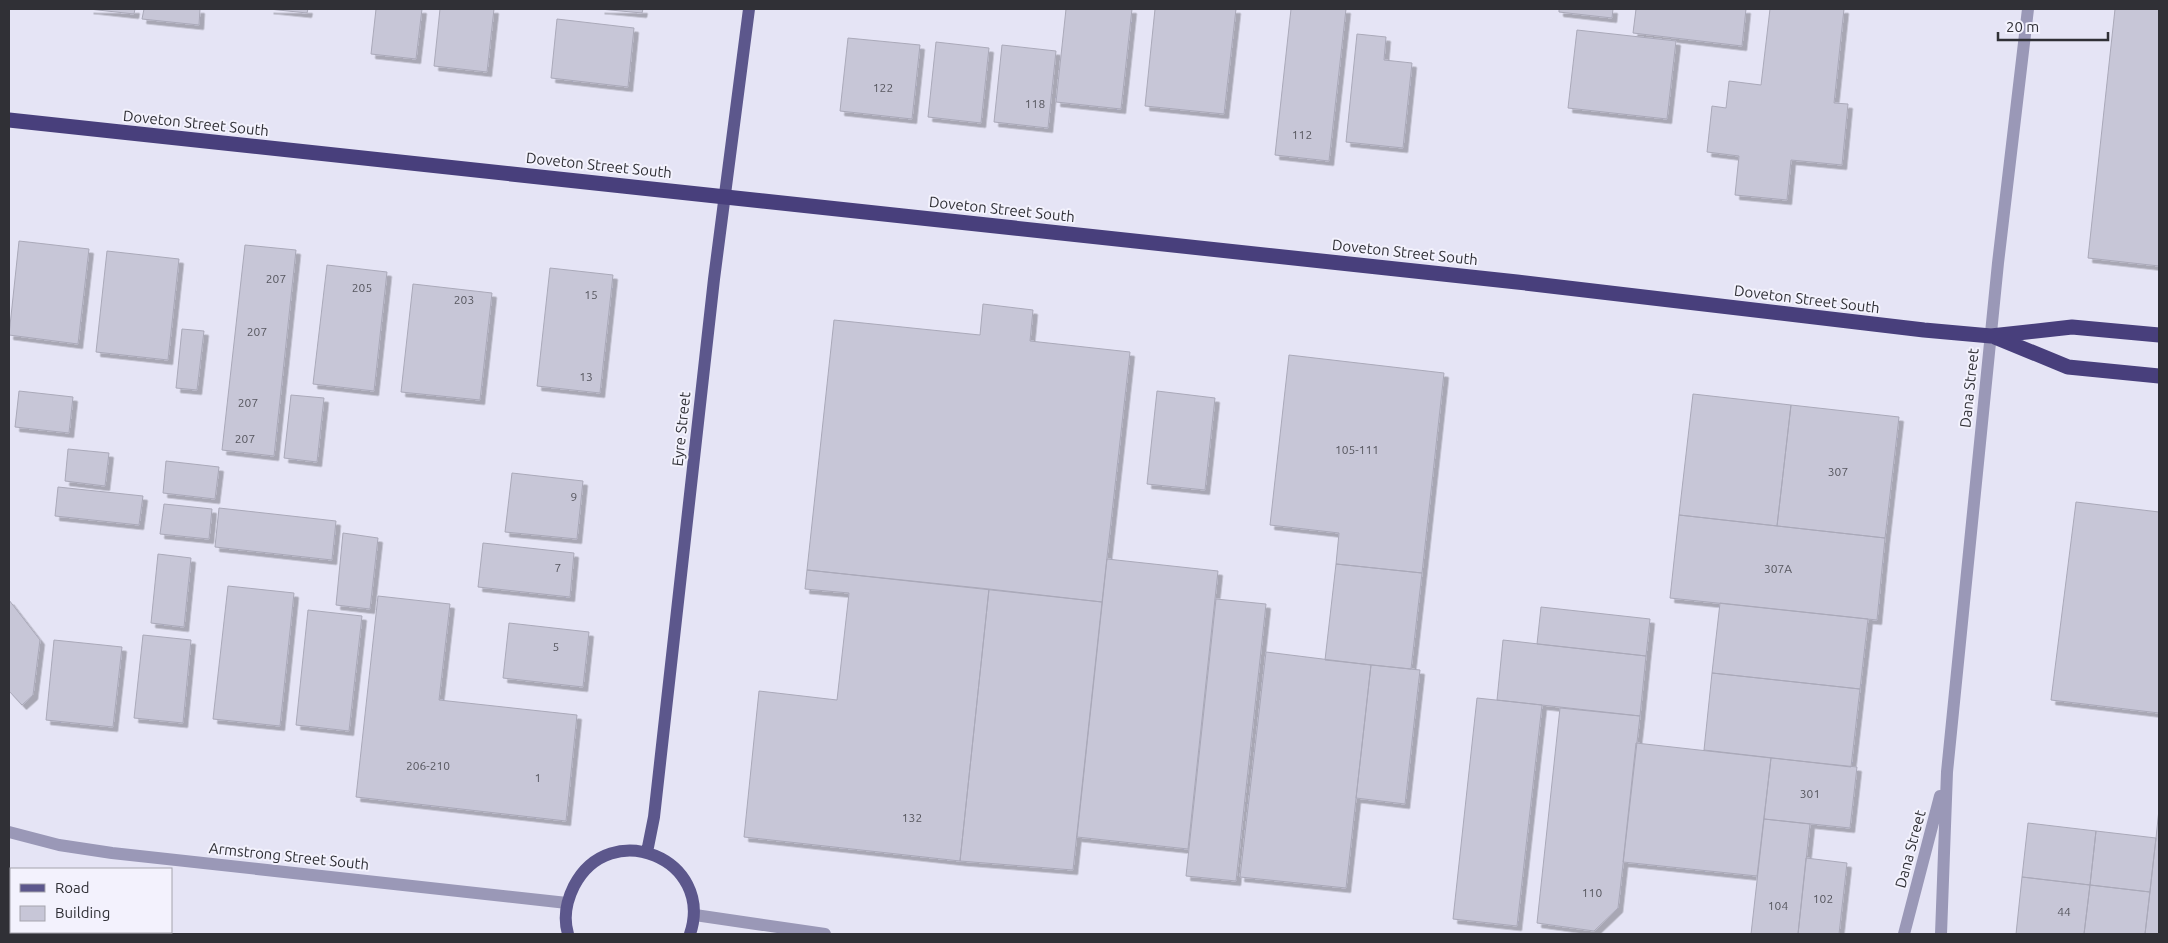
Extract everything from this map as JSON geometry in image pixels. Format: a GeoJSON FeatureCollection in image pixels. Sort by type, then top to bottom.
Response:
{"type":"FeatureCollection","features":[{"type":"Feature","properties":{"kind":"highway","name":"Doveton Street South"},"geometry":{"type":"LineString","coordinates":[[9,120],[1498,280],[1924,330],[1991,336],[2072,327],[2159,335]]}},
{"type":"Feature","properties":{"kind":"highway","name":"Doveton Street South"},"geometry":{"type":"LineString","coordinates":[[1991,336],[2068,367],[2159,376]]}},
{"type":"Feature","properties":{"kind":"main road","name":"Eyre Street"},"geometry":{"type":"LineString","coordinates":[[647,852],[654,817],[714,279],[749,9]]}},
{"type":"Feature","properties":{"kind":"main road"},"geometry":{"type":"LineString","coordinates":[[568,934],[565,922],[567,903],[582,872],[600,857],[623,851],[647,852],[665,860],[678,871],[692,895],[695,915],[690,934]]}},
{"type":"Feature","properties":{"kind":"street","name":"Dana Street"},"geometry":{"type":"LineString","coordinates":[[1941,934],[1946,772],[1991,336],[2028,9]]}},
{"type":"Feature","properties":{"kind":"street","name":"Dana Street"},"geometry":{"type":"LineString","coordinates":[[1904,934],[1946,772]]}},
{"type":"Feature","properties":{"kind":"street","name":"Armstrong Street South"},"geometry":{"type":"LineString","coordinates":[[9,832],[59,845],[112,853],[567,903]]}},
{"type":"Feature","properties":{"kind":"street"},"geometry":{"type":"LineString","coordinates":[[695,915],[825,934]]}},
{"type":"Feature","properties":{"kind":"building"},"geometry":{"type":"Polygon","coordinates":[[[89,9],[135,9],[134,14],[89,9]]]}},
{"type":"Feature","properties":{"kind":"building"},"geometry":{"type":"Polygon","coordinates":[[[144,9],[200,9],[199,25],[142,19],[144,9]]]}},
{"type":"Feature","properties":{"kind":"building"},"geometry":{"type":"Polygon","coordinates":[[[269,9],[308,9],[307,13],[269,9]]]}},
{"type":"Feature","properties":{"kind":"building"},"geometry":{"type":"Polygon","coordinates":[[[376,9],[422,9],[416,59],[371,54],[376,9]]]}},
{"type":"Feature","properties":{"kind":"building"},"geometry":{"type":"Polygon","coordinates":[[[440,9],[494,9],[487,72],[434,66],[440,9]]]}},
{"type":"Feature","properties":{"kind":"building"},"geometry":{"type":"Polygon","coordinates":[[[600,9],[643,9],[642,13],[600,9]]]}},
{"type":"Feature","properties":{"kind":"building"},"geometry":{"type":"Polygon","coordinates":[[[1066,9],[1132,9],[1121,109],[1056,102],[1066,9]]]}},
{"type":"Feature","properties":{"kind":"building"},"geometry":{"type":"Polygon","coordinates":[[[1155,9],[1236,9],[1224,114],[1145,106],[1155,9]]]}},
{"type":"Feature","properties":{"kind":"building"},"geometry":{"type":"Polygon","coordinates":[[[1291,9],[1346,9],[1329,161],[1275,155],[1291,9]]]}},
{"type":"Feature","properties":{"kind":"building"},"geometry":{"type":"Polygon","coordinates":[[[1559,9],[1613,9],[1612,18],[1559,12],[1559,9]]]}},
{"type":"Feature","properties":{"kind":"building"},"geometry":{"type":"Polygon","coordinates":[[[1636,9],[1746,9],[1742,46],[1633,33],[1636,9]]]}},
{"type":"Feature","properties":{"kind":"building"},"geometry":{"type":"Polygon","coordinates":[[[1770,9],[1844,9],[1834,103],[1848,104],[1842,165],[1791,160],[1787,200],[1735,195],[1739,156],[1707,152],[1712,106],[1726,108],[1729,81],[1761,85],[1770,9]]]}},
{"type":"Feature","properties":{"kind":"building"},"geometry":{"type":"Polygon","coordinates":[[[2115,9],[2159,9],[2159,266],[2088,258],[2115,9]]]}},
{"type":"Feature","properties":{"kind":"building"},"geometry":{"type":"Polygon","coordinates":[[[557,19],[634,28],[628,87],[551,78],[557,19]]]}},
{"type":"Feature","properties":{"kind":"building"},"geometry":{"type":"Polygon","coordinates":[[[1577,30],[1676,41],[1667,119],[1568,108],[1577,30]]]}},
{"type":"Feature","properties":{"kind":"building"},"geometry":{"type":"Polygon","coordinates":[[[1357,34],[1386,37],[1384,60],[1412,63],[1403,148],[1346,142],[1357,34]]]}},
{"type":"Feature","properties":{"kind":"building"},"geometry":{"type":"Polygon","coordinates":[[[848,38],[920,45],[912,119],[840,111],[848,38]]]}},
{"type":"Feature","properties":{"kind":"building"},"geometry":{"type":"Polygon","coordinates":[[[936,42],[989,48],[981,123],[928,117],[936,42]]]}},
{"type":"Feature","properties":{"kind":"building"},"geometry":{"type":"Polygon","coordinates":[[[1002,45],[1056,51],[1048,128],[994,122],[1002,45]]]}},
{"type":"Feature","properties":{"kind":"building"},"geometry":{"type":"Polygon","coordinates":[[[19,241],[89,249],[78,344],[9,335],[19,241]]]}},
{"type":"Feature","properties":{"kind":"building"},"geometry":{"type":"Polygon","coordinates":[[[245,245],[296,250],[274,456],[222,450],[245,245]]]}},
{"type":"Feature","properties":{"kind":"building"},"geometry":{"type":"Polygon","coordinates":[[[107,251],[179,259],[168,360],[96,352],[107,251]]]}},
{"type":"Feature","properties":{"kind":"building"},"geometry":{"type":"Polygon","coordinates":[[[327,265],[387,272],[374,391],[313,384],[327,265]]]}},
{"type":"Feature","properties":{"kind":"building"},"geometry":{"type":"Polygon","coordinates":[[[550,268],[613,275],[600,393],[537,386],[550,268]]]}},
{"type":"Feature","properties":{"kind":"building"},"geometry":{"type":"Polygon","coordinates":[[[413,284],[492,293],[480,400],[401,392],[413,284]]]}},
{"type":"Feature","properties":{"kind":"building"},"geometry":{"type":"Polygon","coordinates":[[[983,304],[1033,310],[1030,341],[1130,352],[1102,602],[807,570],[834,320],[980,335],[983,304]]]}},
{"type":"Feature","properties":{"kind":"building"},"geometry":{"type":"Polygon","coordinates":[[[182,329],[204,331],[197,390],[176,388],[182,329]]]}},
{"type":"Feature","properties":{"kind":"building"},"geometry":{"type":"Polygon","coordinates":[[[1289,355],[1444,373],[1422,573],[1336,564],[1339,533],[1270,525],[1289,355]]]}},
{"type":"Feature","properties":{"kind":"building"},"geometry":{"type":"Polygon","coordinates":[[[19,391],[73,397],[69,433],[15,427],[19,391]]]}},
{"type":"Feature","properties":{"kind":"building"},"geometry":{"type":"Polygon","coordinates":[[[1157,391],[1215,398],[1205,490],[1147,484],[1157,391]]]}},
{"type":"Feature","properties":{"kind":"building"},"geometry":{"type":"Polygon","coordinates":[[[1693,394],[1791,405],[1777,526],[1679,515],[1693,394]]]}},
{"type":"Feature","properties":{"kind":"building"},"geometry":{"type":"Polygon","coordinates":[[[291,395],[324,398],[317,462],[284,458],[291,395]]]}},
{"type":"Feature","properties":{"kind":"building"},"geometry":{"type":"Polygon","coordinates":[[[1791,405],[1899,417],[1885,538],[1777,526],[1791,405]]]}},
{"type":"Feature","properties":{"kind":"building"},"geometry":{"type":"Polygon","coordinates":[[[68,449],[109,453],[105,486],[65,481],[68,449]]]}},
{"type":"Feature","properties":{"kind":"building"},"geometry":{"type":"Polygon","coordinates":[[[166,461],[219,467],[215,499],[163,493],[166,461]]]}},
{"type":"Feature","properties":{"kind":"building"},"geometry":{"type":"Polygon","coordinates":[[[512,473],[583,481],[577,539],[505,532],[512,473]]]}},
{"type":"Feature","properties":{"kind":"building"},"geometry":{"type":"Polygon","coordinates":[[[58,487],[143,496],[139,525],[55,516],[58,487]]]}},
{"type":"Feature","properties":{"kind":"building"},"geometry":{"type":"Polygon","coordinates":[[[2076,502],[2159,512],[2159,713],[2051,700],[2076,502]]]}},
{"type":"Feature","properties":{"kind":"building"},"geometry":{"type":"Polygon","coordinates":[[[164,504],[212,509],[209,539],[160,534],[164,504]]]}},
{"type":"Feature","properties":{"kind":"building"},"geometry":{"type":"Polygon","coordinates":[[[219,508],[336,521],[332,560],[215,547],[219,508]]]}},
{"type":"Feature","properties":{"kind":"building"},"geometry":{"type":"Polygon","coordinates":[[[1679,515],[1885,538],[1877,620],[1670,598],[1679,515]]]}},
{"type":"Feature","properties":{"kind":"building"},"geometry":{"type":"Polygon","coordinates":[[[343,533],[378,538],[370,609],[336,605],[343,533]]]}},
{"type":"Feature","properties":{"kind":"building"},"geometry":{"type":"Polygon","coordinates":[[[483,543],[574,553],[570,597],[478,587],[483,543]]]}},
{"type":"Feature","properties":{"kind":"building"},"geometry":{"type":"Polygon","coordinates":[[[158,554],[191,558],[184,627],[151,623],[158,554]]]}},
{"type":"Feature","properties":{"kind":"building"},"geometry":{"type":"Polygon","coordinates":[[[1107,559],[1218,571],[1188,849],[1077,837],[1107,559]]]}},
{"type":"Feature","properties":{"kind":"building"},"geometry":{"type":"Polygon","coordinates":[[[1336,564],[1422,573],[1411,669],[1325,660],[1336,564]]]}},
{"type":"Feature","properties":{"kind":"building"},"geometry":{"type":"Polygon","coordinates":[[[807,570],[989,589],[960,861],[744,837],[759,691],[837,700],[849,593],[805,589],[807,570]]]}},
{"type":"Feature","properties":{"kind":"building"},"geometry":{"type":"Polygon","coordinates":[[[228,586],[294,593],[280,726],[213,719],[228,586]]]}},
{"type":"Feature","properties":{"kind":"building"},"geometry":{"type":"Polygon","coordinates":[[[989,589],[1102,602],[1073,870],[960,861],[989,589]]]}},
{"type":"Feature","properties":{"kind":"building"},"geometry":{"type":"Polygon","coordinates":[[[378,596],[450,604],[439,700],[577,715],[566,821],[356,797],[378,596]]]}},
{"type":"Feature","properties":{"kind":"building"},"geometry":{"type":"Polygon","coordinates":[[[1216,599],[1266,604],[1236,881],[1186,876],[1216,599]]]}},
{"type":"Feature","properties":{"kind":"building"},"geometry":{"type":"Polygon","coordinates":[[[9,600],[40,640],[33,695],[22,705],[9,691],[9,600]]]}},
{"type":"Feature","properties":{"kind":"building"},"geometry":{"type":"Polygon","coordinates":[[[1720,603],[1868,619],[1860,689],[1712,673],[1720,603]]]}},
{"type":"Feature","properties":{"kind":"building"},"geometry":{"type":"Polygon","coordinates":[[[1541,607],[1650,619],[1646,656],[1537,644],[1541,607]]]}},
{"type":"Feature","properties":{"kind":"building"},"geometry":{"type":"Polygon","coordinates":[[[308,610],[362,616],[349,731],[296,725],[308,610]]]}},
{"type":"Feature","properties":{"kind":"building"},"geometry":{"type":"Polygon","coordinates":[[[509,623],[589,632],[583,687],[503,678],[509,623]]]}},
{"type":"Feature","properties":{"kind":"building"},"geometry":{"type":"Polygon","coordinates":[[[143,635],[191,640],[183,723],[134,718],[143,635]]]}},
{"type":"Feature","properties":{"kind":"building"},"geometry":{"type":"Polygon","coordinates":[[[54,640],[122,647],[113,727],[46,720],[54,640]]]}},
{"type":"Feature","properties":{"kind":"building"},"geometry":{"type":"Polygon","coordinates":[[[1503,640],[1646,656],[1640,716],[1497,700],[1503,640]]]}},
{"type":"Feature","properties":{"kind":"building"},"geometry":{"type":"Polygon","coordinates":[[[1266,652],[1371,665],[1346,888],[1240,877],[1266,652]]]}},
{"type":"Feature","properties":{"kind":"building"},"geometry":{"type":"Polygon","coordinates":[[[1371,665],[1420,670],[1405,804],[1356,798],[1371,665]]]}},
{"type":"Feature","properties":{"kind":"building"},"geometry":{"type":"Polygon","coordinates":[[[1712,673],[1860,689],[1851,767],[1704,750],[1712,673]]]}},
{"type":"Feature","properties":{"kind":"building"},"geometry":{"type":"Polygon","coordinates":[[[1477,698],[1542,705],[1517,926],[1453,919],[1477,698]]]}},
{"type":"Feature","properties":{"kind":"building"},"geometry":{"type":"Polygon","coordinates":[[[1560,708],[1640,716],[1618,908],[1594,931],[1537,923],[1560,708]]]}},
{"type":"Feature","properties":{"kind":"building"},"geometry":{"type":"Polygon","coordinates":[[[1636,743],[1771,758],[1757,876],[1623,862],[1636,743]]]}},
{"type":"Feature","properties":{"kind":"building"},"geometry":{"type":"Polygon","coordinates":[[[1771,758],[1857,767],[1850,828],[1764,819],[1771,758]]]}},
{"type":"Feature","properties":{"kind":"building"},"geometry":{"type":"Polygon","coordinates":[[[2159,809],[2159,934],[2145,934],[2156,838],[2159,809]]]}},
{"type":"Feature","properties":{"kind":"building"},"geometry":{"type":"Polygon","coordinates":[[[1764,819],[1810,824],[1798,934],[1751,934],[1764,819]]]}},
{"type":"Feature","properties":{"kind":"building"},"geometry":{"type":"Polygon","coordinates":[[[2028,823],[2096,831],[2090,885],[2022,877],[2028,823]]]}},
{"type":"Feature","properties":{"kind":"building"},"geometry":{"type":"Polygon","coordinates":[[[2096,831],[2156,838],[2150,892],[2090,885],[2096,831]]]}},
{"type":"Feature","properties":{"kind":"building"},"geometry":{"type":"Polygon","coordinates":[[[1806,858],[1847,863],[1839,934],[1798,934],[1806,858]]]}},
{"type":"Feature","properties":{"kind":"building"},"geometry":{"type":"Polygon","coordinates":[[[2022,877],[2090,885],[2084,934],[2016,934],[2022,877]]]}},
{"type":"Feature","properties":{"kind":"building"},"geometry":{"type":"Polygon","coordinates":[[[2090,885],[2150,892],[2145,934],[2084,934],[2090,885]]]}},
{"type":"Feature","properties":{"kind":"building"},"geometry":{"type":"Polygon","coordinates":[[[9,911],[10,933],[139,933],[139,934],[9,934],[9,911]]]}}]}
